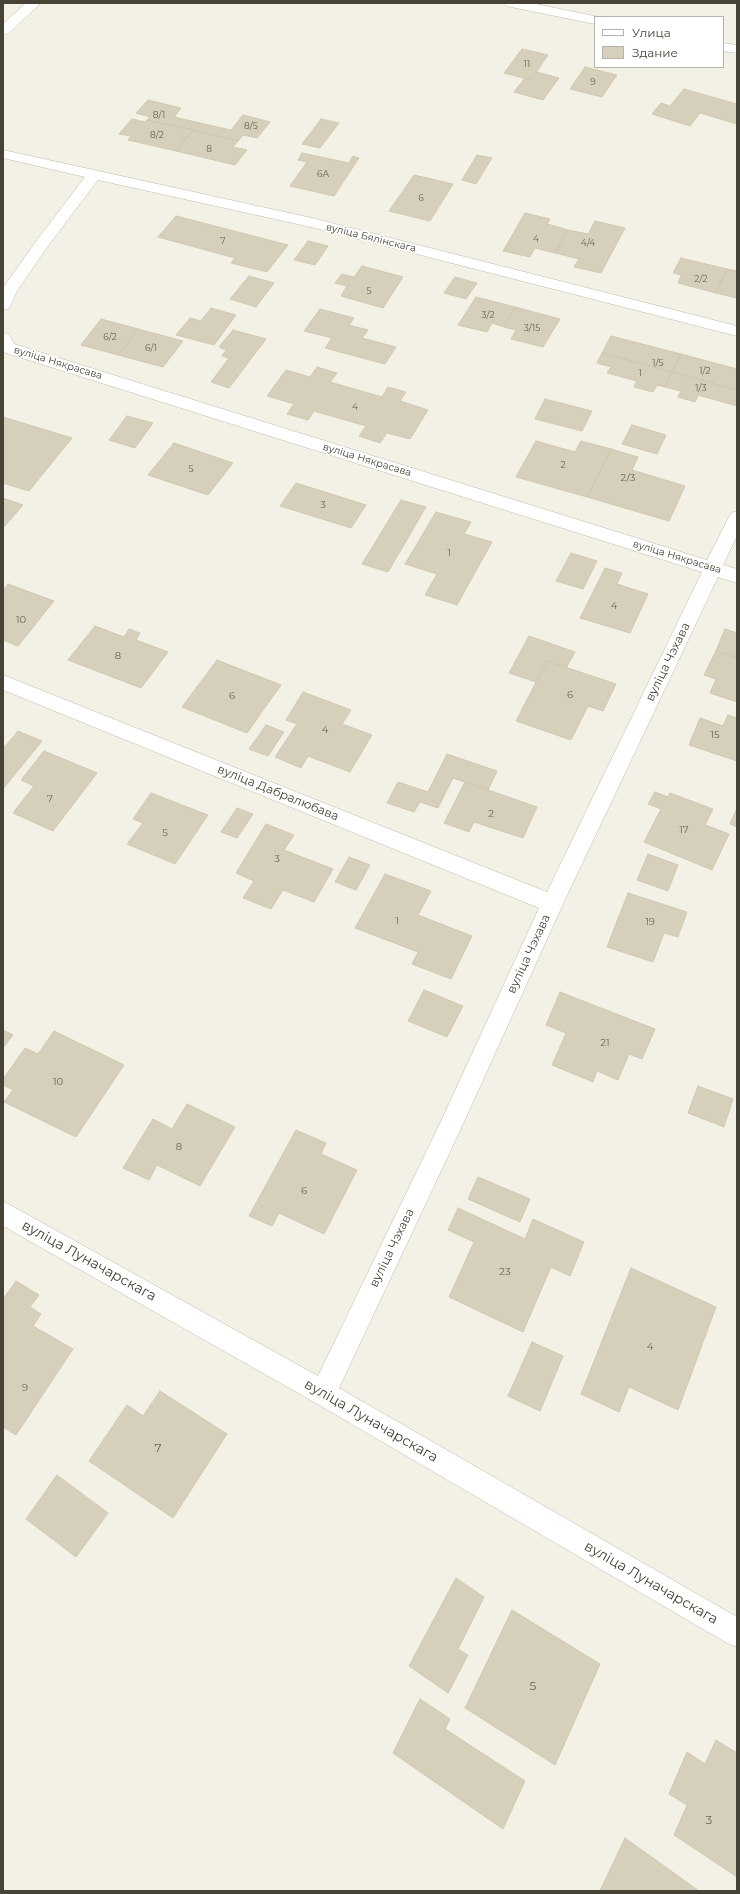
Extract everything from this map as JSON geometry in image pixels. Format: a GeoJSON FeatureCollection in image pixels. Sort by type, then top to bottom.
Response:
{"type":"FeatureCollection","features":[{"type":"Feature","properties":{"kind":"street"},"geometry":{"type":"LineString","coordinates":[[3,31],[34,3]]}},
{"type":"Feature","properties":{"kind":"street"},"geometry":{"type":"LineString","coordinates":[[511,3],[594,20]]}},
{"type":"Feature","properties":{"kind":"street"},"geometry":{"type":"LineString","coordinates":[[724,47],[737,49]]}},
{"type":"Feature","properties":{"kind":"street","name":"вуліца Бялінскага"},"geometry":{"type":"LineString","coordinates":[[3,154],[312,223],[737,331]]}},
{"type":"Feature","properties":{"kind":"street"},"geometry":{"type":"LineString","coordinates":[[3,305],[9,291],[42,243],[94,175]]}},
{"type":"Feature","properties":{"kind":"street","name":"вуліца Някрасава"},"geometry":{"type":"LineString","coordinates":[[3,338],[8,348],[737,576]]}},
{"type":"Feature","properties":{"kind":"street","name":"вуліца Чэхава"},"geometry":{"type":"LineString","coordinates":[[323,1393],[450,1127],[552,904],[737,517]]}},
{"type":"Feature","properties":{"kind":"street","name":"вуліца Дабралюбава"},"geometry":{"type":"LineString","coordinates":[[3,682],[552,904]]}},
{"type":"Feature","properties":{"kind":"street","name":"вуліца Луначарскага"},"geometry":{"type":"LineString","coordinates":[[3,1213],[323,1393],[737,1633]]}},
{"type":"Feature","properties":{"kind":"building"},"geometry":{"type":"Polygon","coordinates":[[[522,49],[548,55],[531,80],[504,73],[522,49]]]}},
{"type":"Feature","properties":{"kind":"building"},"geometry":{"type":"Polygon","coordinates":[[[585,67],[617,75],[602,97],[570,89],[585,67]]]}},
{"type":"Feature","properties":{"kind":"building"},"geometry":{"type":"Polygon","coordinates":[[[537,72],[559,78],[543,100],[514,92],[525,78],[531,80],[537,72]]]}},
{"type":"Feature","properties":{"kind":"building"},"geometry":{"type":"Polygon","coordinates":[[[684,89],[737,104],[737,124],[700,113],[690,126],[652,114],[661,103],[670,106],[684,89]]]}},
{"type":"Feature","properties":{"kind":"building"},"geometry":{"type":"Polygon","coordinates":[[[148,100],[181,108],[174,117],[200,123],[193,130],[147,120],[150,117],[136,113],[148,100]]]}},
{"type":"Feature","properties":{"kind":"building"},"geometry":{"type":"Polygon","coordinates":[[[243,115],[270,122],[257,138],[243,135],[238,141],[193,130],[200,123],[231,130],[243,115]]]}},
{"type":"Feature","properties":{"kind":"building"},"geometry":{"type":"Polygon","coordinates":[[[132,119],[145,122],[147,120],[193,130],[176,151],[128,140],[131,136],[119,134],[132,119]]]}},
{"type":"Feature","properties":{"kind":"building"},"geometry":{"type":"Polygon","coordinates":[[[321,119],[339,123],[320,148],[302,144],[321,119]]]}},
{"type":"Feature","properties":{"kind":"building"},"geometry":{"type":"Polygon","coordinates":[[[193,130],[238,141],[233,147],[247,150],[235,165],[176,151],[193,130]]]}},
{"type":"Feature","properties":{"kind":"building"},"geometry":{"type":"Polygon","coordinates":[[[302,153],[349,163],[353,156],[359,158],[334,196],[290,186],[307,162],[298,160],[302,153]]]}},
{"type":"Feature","properties":{"kind":"building"},"geometry":{"type":"Polygon","coordinates":[[[477,155],[492,158],[476,184],[462,180],[477,155]]]}},
{"type":"Feature","properties":{"kind":"building"},"geometry":{"type":"Polygon","coordinates":[[[414,175],[453,184],[430,221],[389,211],[414,175]]]}},
{"type":"Feature","properties":{"kind":"building"},"geometry":{"type":"Polygon","coordinates":[[[525,213],[550,219],[547,224],[568,230],[555,253],[535,248],[530,257],[503,251],[525,213]]]}},
{"type":"Feature","properties":{"kind":"building"},"geometry":{"type":"Polygon","coordinates":[[[176,216],[288,245],[267,272],[231,263],[235,258],[158,237],[176,216]]]}},
{"type":"Feature","properties":{"kind":"building"},"geometry":{"type":"Polygon","coordinates":[[[595,221],[625,228],[601,273],[574,267],[579,259],[555,253],[568,230],[588,234],[595,221]]]}},
{"type":"Feature","properties":{"kind":"building"},"geometry":{"type":"Polygon","coordinates":[[[308,241],[328,246],[315,265],[294,260],[308,241]]]}},
{"type":"Feature","properties":{"kind":"building"},"geometry":{"type":"Polygon","coordinates":[[[681,258],[727,269],[716,293],[678,283],[681,275],[673,273],[681,258]]]}},
{"type":"Feature","properties":{"kind":"building"},"geometry":{"type":"Polygon","coordinates":[[[362,266],[403,277],[383,308],[341,296],[347,286],[335,283],[342,274],[354,277],[362,266]]]}},
{"type":"Feature","properties":{"kind":"building"},"geometry":{"type":"Polygon","coordinates":[[[727,269],[737,271],[737,298],[716,293],[727,269]]]}},
{"type":"Feature","properties":{"kind":"building"},"geometry":{"type":"Polygon","coordinates":[[[249,276],[274,283],[256,307],[230,299],[249,276]]]}},
{"type":"Feature","properties":{"kind":"building"},"geometry":{"type":"Polygon","coordinates":[[[455,277],[477,283],[466,299],[444,293],[455,277]]]}},
{"type":"Feature","properties":{"kind":"building"},"geometry":{"type":"Polygon","coordinates":[[[476,297],[515,307],[504,327],[492,323],[487,332],[458,325],[476,297]]]}},
{"type":"Feature","properties":{"kind":"building"},"geometry":{"type":"Polygon","coordinates":[[[515,307],[560,319],[543,347],[511,339],[516,330],[504,327],[515,307]]]}},
{"type":"Feature","properties":{"kind":"building"},"geometry":{"type":"Polygon","coordinates":[[[211,308],[236,315],[214,345],[176,335],[190,318],[201,321],[211,308]]]}},
{"type":"Feature","properties":{"kind":"building"},"geometry":{"type":"Polygon","coordinates":[[[320,309],[354,318],[349,325],[368,330],[362,338],[396,347],[385,364],[325,348],[332,338],[304,331],[320,309]]]}},
{"type":"Feature","properties":{"kind":"building"},"geometry":{"type":"Polygon","coordinates":[[[101,319],[138,329],[118,355],[81,345],[101,319]]]}},
{"type":"Feature","properties":{"kind":"building"},"geometry":{"type":"Polygon","coordinates":[[[138,329],[183,341],[163,367],[118,355],[138,329]]]}},
{"type":"Feature","properties":{"kind":"building"},"geometry":{"type":"Polygon","coordinates":[[[233,330],[266,339],[229,388],[211,382],[229,358],[222,356],[226,350],[219,347],[233,330]]]}},
{"type":"Feature","properties":{"kind":"building"},"geometry":{"type":"Polygon","coordinates":[[[611,336],[681,354],[672,372],[602,353],[611,336]]]}},
{"type":"Feature","properties":{"kind":"building"},"geometry":{"type":"Polygon","coordinates":[[[602,353],[672,372],[665,387],[657,385],[653,392],[634,387],[637,381],[607,373],[611,367],[597,363],[602,353]]]}},
{"type":"Feature","properties":{"kind":"building"},"geometry":{"type":"Polygon","coordinates":[[[681,354],[737,369],[737,390],[672,372],[681,354]]]}},
{"type":"Feature","properties":{"kind":"building"},"geometry":{"type":"Polygon","coordinates":[[[317,367],[337,373],[330,382],[382,397],[388,387],[406,392],[400,401],[428,410],[410,439],[387,433],[380,443],[359,436],[366,426],[314,411],[308,420],[287,414],[294,404],[267,396],[286,370],[310,377],[317,367]]]}},
{"type":"Feature","properties":{"kind":"building"},"geometry":{"type":"Polygon","coordinates":[[[672,372],[737,390],[737,406],[698,395],[695,402],[678,397],[681,391],[665,387],[672,372]]]}},
{"type":"Feature","properties":{"kind":"building"},"geometry":{"type":"Polygon","coordinates":[[[545,399],[592,411],[582,431],[535,419],[545,399]]]}},
{"type":"Feature","properties":{"kind":"building"},"geometry":{"type":"Polygon","coordinates":[[[127,416],[153,423],[135,448],[109,440],[127,416]]]}},
{"type":"Feature","properties":{"kind":"building"},"geometry":{"type":"Polygon","coordinates":[[[3,417],[72,438],[29,491],[3,483],[3,417]]]}},
{"type":"Feature","properties":{"kind":"building"},"geometry":{"type":"Polygon","coordinates":[[[632,425],[666,435],[657,454],[622,444],[632,425]]]}},
{"type":"Feature","properties":{"kind":"building"},"geometry":{"type":"Polygon","coordinates":[[[536,441],[575,452],[581,441],[611,449],[587,497],[516,477],[536,441]]]}},
{"type":"Feature","properties":{"kind":"building"},"geometry":{"type":"Polygon","coordinates":[[[174,443],[233,463],[208,495],[148,475],[174,443]]]}},
{"type":"Feature","properties":{"kind":"building"},"geometry":{"type":"Polygon","coordinates":[[[611,449],[638,457],[632,470],[685,486],[669,521],[587,497],[611,449]]]}},
{"type":"Feature","properties":{"kind":"building"},"geometry":{"type":"Polygon","coordinates":[[[296,483],[366,505],[351,528],[280,506],[296,483]]]}},
{"type":"Feature","properties":{"kind":"building"},"geometry":{"type":"Polygon","coordinates":[[[3,498],[23,505],[3,528],[3,498]]]}},
{"type":"Feature","properties":{"kind":"building"},"geometry":{"type":"Polygon","coordinates":[[[401,500],[426,507],[388,572],[362,564],[401,500]]]}},
{"type":"Feature","properties":{"kind":"building"},"geometry":{"type":"Polygon","coordinates":[[[436,512],[471,522],[464,534],[492,542],[457,605],[425,595],[437,574],[405,564],[436,512]]]}},
{"type":"Feature","properties":{"kind":"building"},"geometry":{"type":"Polygon","coordinates":[[[571,553],[597,561],[583,589],[556,581],[571,553]]]}},
{"type":"Feature","properties":{"kind":"building"},"geometry":{"type":"Polygon","coordinates":[[[605,568],[622,573],[617,584],[648,594],[630,633],[580,618],[605,568]]]}},
{"type":"Feature","properties":{"kind":"building"},"geometry":{"type":"Polygon","coordinates":[[[8,584],[54,601],[18,646],[3,640],[3,590],[8,584]]]}},
{"type":"Feature","properties":{"kind":"building"},"geometry":{"type":"Polygon","coordinates":[[[95,626],[124,637],[129,629],[140,633],[136,640],[168,652],[141,688],[68,660],[95,626]]]}},
{"type":"Feature","properties":{"kind":"building"},"geometry":{"type":"Polygon","coordinates":[[[725,629],[737,633],[737,658],[716,651],[725,629]]]}},
{"type":"Feature","properties":{"kind":"building"},"geometry":{"type":"Polygon","coordinates":[[[529,636],[575,652],[566,668],[547,661],[536,682],[509,673],[529,636]]]}},
{"type":"Feature","properties":{"kind":"building"},"geometry":{"type":"Polygon","coordinates":[[[716,651],[737,658],[737,702],[710,693],[716,679],[704,675],[716,651]]]}},
{"type":"Feature","properties":{"kind":"building"},"geometry":{"type":"Polygon","coordinates":[[[217,660],[281,685],[247,733],[182,707],[217,660]]]}},
{"type":"Feature","properties":{"kind":"building"},"geometry":{"type":"Polygon","coordinates":[[[547,661],[616,684],[603,711],[588,706],[571,740],[516,721],[547,661]]]}},
{"type":"Feature","properties":{"kind":"building"},"geometry":{"type":"Polygon","coordinates":[[[303,692],[351,710],[342,724],[372,735],[350,772],[308,756],[301,768],[275,757],[297,724],[286,720],[303,692]]]}},
{"type":"Feature","properties":{"kind":"building"},"geometry":{"type":"Polygon","coordinates":[[[728,715],[737,718],[737,761],[689,745],[700,718],[723,726],[728,715]]]}},
{"type":"Feature","properties":{"kind":"building"},"geometry":{"type":"Polygon","coordinates":[[[266,725],[284,732],[268,756],[249,749],[266,725]]]}},
{"type":"Feature","properties":{"kind":"building"},"geometry":{"type":"Polygon","coordinates":[[[18,731],[42,741],[3,789],[3,749],[18,731]]]}},
{"type":"Feature","properties":{"kind":"building"},"geometry":{"type":"Polygon","coordinates":[[[44,751],[97,773],[53,831],[13,813],[34,786],[21,780],[44,751]]]}},
{"type":"Feature","properties":{"kind":"building"},"geometry":{"type":"Polygon","coordinates":[[[447,754],[497,771],[488,790],[453,778],[438,808],[420,802],[414,812],[387,803],[398,782],[428,792],[447,754]]]}},
{"type":"Feature","properties":{"kind":"building"},"geometry":{"type":"Polygon","coordinates":[[[465,782],[537,807],[523,838],[474,822],[469,832],[444,823],[465,782]]]}},
{"type":"Feature","properties":{"kind":"building"},"geometry":{"type":"Polygon","coordinates":[[[655,792],[668,797],[670,793],[713,809],[705,825],[729,834],[712,870],[644,842],[661,809],[648,804],[655,792]]]}},
{"type":"Feature","properties":{"kind":"building"},"geometry":{"type":"Polygon","coordinates":[[[151,793],[208,815],[175,864],[127,844],[143,823],[133,819],[151,793]]]}},
{"type":"Feature","properties":{"kind":"building"},"geometry":{"type":"Polygon","coordinates":[[[237,808],[253,814],[237,838],[221,832],[237,808]]]}},
{"type":"Feature","properties":{"kind":"building"},"geometry":{"type":"Polygon","coordinates":[[[737,808],[737,827],[730,824],[737,808]]]}},
{"type":"Feature","properties":{"kind":"building"},"geometry":{"type":"Polygon","coordinates":[[[266,824],[294,835],[284,850],[333,869],[314,902],[283,890],[271,909],[243,898],[254,881],[236,873],[266,824]]]}},
{"type":"Feature","properties":{"kind":"building"},"geometry":{"type":"Polygon","coordinates":[[[648,854],[678,865],[668,891],[637,880],[648,854]]]}},
{"type":"Feature","properties":{"kind":"building"},"geometry":{"type":"Polygon","coordinates":[[[349,857],[370,865],[356,890],[335,882],[349,857]]]}},
{"type":"Feature","properties":{"kind":"building"},"geometry":{"type":"Polygon","coordinates":[[[385,874],[431,891],[418,915],[472,936],[451,979],[412,964],[418,952],[355,928],[385,874]]]}},
{"type":"Feature","properties":{"kind":"building"},"geometry":{"type":"Polygon","coordinates":[[[628,893],[687,912],[678,937],[664,933],[653,962],[607,947],[628,893]]]}},
{"type":"Feature","properties":{"kind":"building"},"geometry":{"type":"Polygon","coordinates":[[[424,990],[463,1006],[447,1037],[408,1021],[424,990]]]}},
{"type":"Feature","properties":{"kind":"building"},"geometry":{"type":"Polygon","coordinates":[[[560,992],[655,1029],[642,1059],[629,1054],[618,1080],[597,1071],[593,1082],[552,1065],[566,1033],[546,1025],[560,992]]]}},
{"type":"Feature","properties":{"kind":"building"},"geometry":{"type":"Polygon","coordinates":[[[3,1030],[13,1035],[3,1048],[3,1030]]]}},
{"type":"Feature","properties":{"kind":"building"},"geometry":{"type":"Polygon","coordinates":[[[54,1031],[124,1065],[76,1137],[4,1102],[13,1090],[3,1085],[3,1079],[25,1048],[38,1054],[54,1031]]]}},
{"type":"Feature","properties":{"kind":"building"},"geometry":{"type":"Polygon","coordinates":[[[698,1086],[733,1099],[724,1127],[688,1113],[698,1086]]]}},
{"type":"Feature","properties":{"kind":"building"},"geometry":{"type":"Polygon","coordinates":[[[187,1104],[235,1127],[200,1186],[157,1165],[149,1180],[123,1168],[153,1119],[172,1129],[187,1104]]]}},
{"type":"Feature","properties":{"kind":"building"},"geometry":{"type":"Polygon","coordinates":[[[296,1130],[326,1143],[321,1154],[357,1170],[324,1234],[279,1213],[272,1226],[249,1216],[296,1130]]]}},
{"type":"Feature","properties":{"kind":"building"},"geometry":{"type":"Polygon","coordinates":[[[478,1177],[530,1199],[520,1222],[468,1199],[478,1177]]]}},
{"type":"Feature","properties":{"kind":"building"},"geometry":{"type":"Polygon","coordinates":[[[458,1208],[525,1239],[533,1219],[584,1242],[570,1276],[551,1267],[523,1332],[449,1297],[474,1242],[448,1230],[458,1208]]]}},
{"type":"Feature","properties":{"kind":"building"},"geometry":{"type":"Polygon","coordinates":[[[631,1268],[716,1307],[678,1410],[629,1387],[619,1412],[581,1394],[631,1268]]]}},
{"type":"Feature","properties":{"kind":"building"},"geometry":{"type":"Polygon","coordinates":[[[16,1281],[39,1295],[30,1307],[41,1314],[33,1326],[73,1349],[16,1435],[3,1427],[3,1299],[16,1281]]]}},
{"type":"Feature","properties":{"kind":"building"},"geometry":{"type":"Polygon","coordinates":[[[532,1342],[563,1356],[540,1411],[508,1396],[532,1342]]]}},
{"type":"Feature","properties":{"kind":"building"},"geometry":{"type":"Polygon","coordinates":[[[160,1391],[227,1434],[173,1518],[89,1461],[127,1405],[143,1416],[160,1391]]]}},
{"type":"Feature","properties":{"kind":"building"},"geometry":{"type":"Polygon","coordinates":[[[57,1475],[108,1513],[76,1557],[26,1519],[57,1475]]]}},
{"type":"Feature","properties":{"kind":"building"},"geometry":{"type":"Polygon","coordinates":[[[456,1578],[484,1597],[458,1649],[468,1655],[448,1693],[409,1666],[456,1578]]]}},
{"type":"Feature","properties":{"kind":"building"},"geometry":{"type":"Polygon","coordinates":[[[512,1610],[600,1664],[555,1765],[465,1708],[512,1610]]]}},
{"type":"Feature","properties":{"kind":"building"},"geometry":{"type":"Polygon","coordinates":[[[420,1699],[450,1719],[445,1729],[525,1781],[503,1829],[393,1753],[420,1699]]]}},
{"type":"Feature","properties":{"kind":"building"},"geometry":{"type":"Polygon","coordinates":[[[716,1740],[737,1753],[737,1877],[674,1835],[687,1805],[669,1794],[687,1752],[705,1764],[716,1740]]]}},
{"type":"Feature","properties":{"kind":"building"},"geometry":{"type":"Polygon","coordinates":[[[625,1838],[699,1891],[600,1891],[625,1838]]]}}]}
